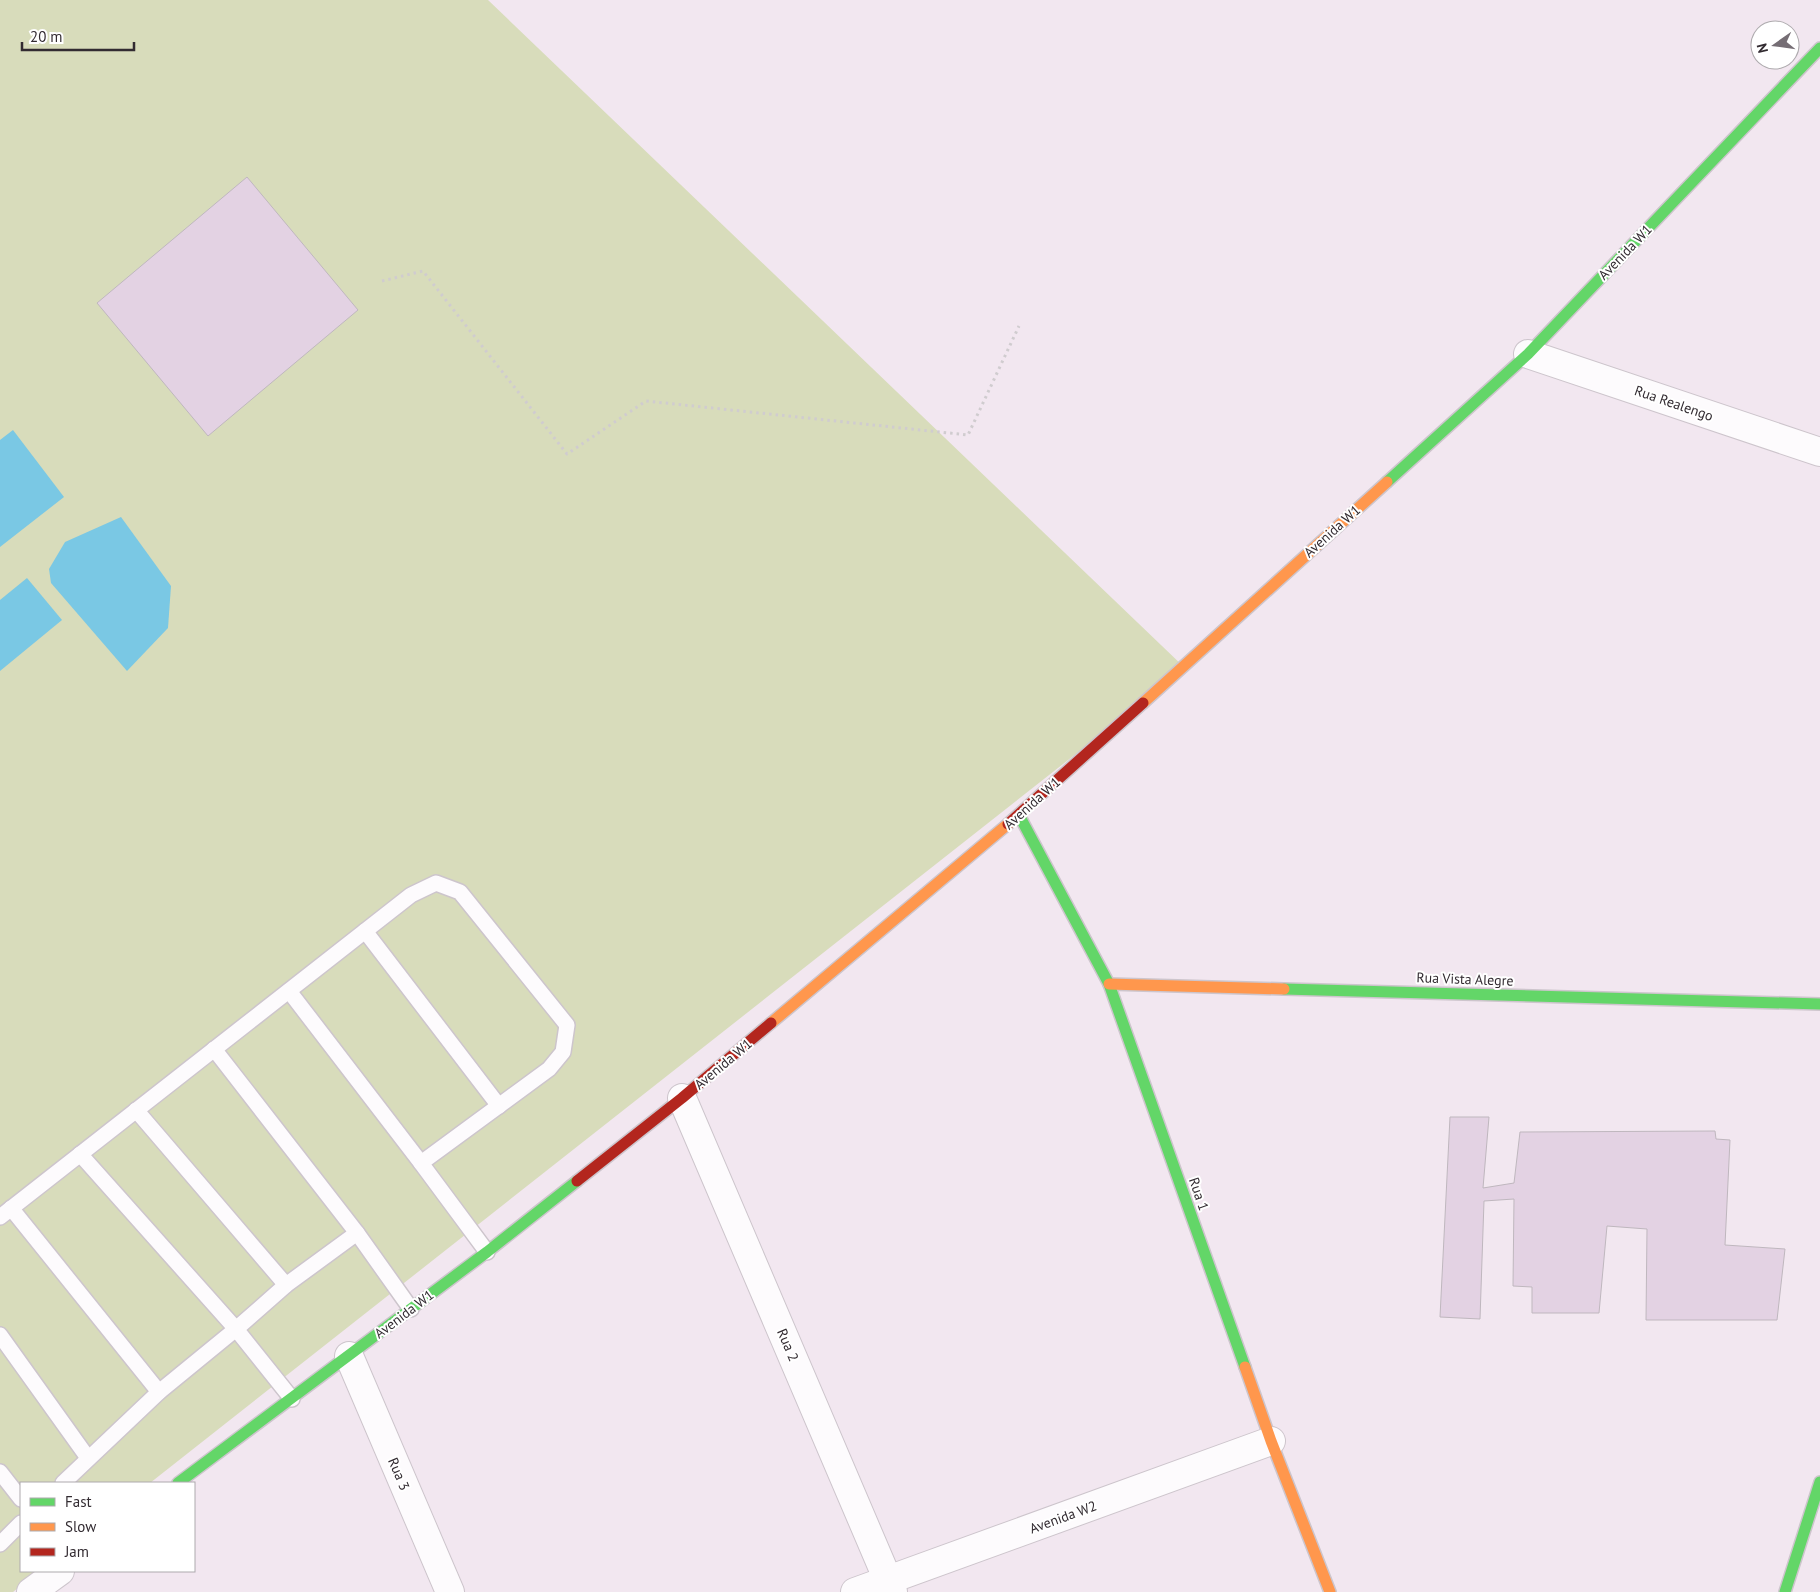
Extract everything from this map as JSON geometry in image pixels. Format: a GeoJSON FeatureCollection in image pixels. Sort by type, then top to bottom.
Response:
{"type":"FeatureCollection","features":[{"type":"Feature","properties":{"kind":"street","name":"Avenida W1"},"geometry":{"type":"LineString","coordinates":[[179,1482],[487,1252],[682,1098],[1019,815],[1528,354],[1820,48]]}},
{"type":"Feature","properties":{"kind":"street","name":"Rua Realengo"},"geometry":{"type":"LineString","coordinates":[[1528,354],[1820,452]]}},
{"type":"Feature","properties":{"kind":"street","name":"Rua 1"},"geometry":{"type":"LineString","coordinates":[[1019,815],[1109,984],[1271,1441],[1330,1592]]}},
{"type":"Feature","properties":{"kind":"street","name":"Rua Vista Alegre"},"geometry":{"type":"LineString","coordinates":[[1109,984],[1820,1004]]}},
{"type":"Feature","properties":{"kind":"street","name":"Rua 2"},"geometry":{"type":"LineString","coordinates":[[682,1098],[890,1586]]}},
{"type":"Feature","properties":{"kind":"street","name":"Rua 3"},"geometry":{"type":"LineString","coordinates":[[349,1356],[450,1592]]}},
{"type":"Feature","properties":{"kind":"street","name":"Avenida W2"},"geometry":{"type":"LineString","coordinates":[[855,1592],[890,1586],[1271,1441]]}},
{"type":"Feature","properties":{"kind":"street"},"geometry":{"type":"LineString","coordinates":[[1785,1592],[1812,1535],[1820,1482]]}},
{"type":"Feature","properties":{"kind":"street"},"geometry":{"type":"LineString","coordinates":[[31,1592],[59,1572]]}},
{"type":"Feature","properties":{"kind":"lane"},"geometry":{"type":"LineString","coordinates":[[159,1392],[5,1212],[365,932],[411,894],[436,883],[460,892],[567,1024],[563,1052],[549,1069],[421,1163]]}},
{"type":"Feature","properties":{"kind":"lane"},"geometry":{"type":"LineString","coordinates":[[365,932],[499,1106]]}},
{"type":"Feature","properties":{"kind":"lane"},"geometry":{"type":"LineString","coordinates":[[288,990],[487,1252]]}},
{"type":"Feature","properties":{"kind":"lane"},"geometry":{"type":"LineString","coordinates":[[214,1049],[357,1233],[411,1309]]}},
{"type":"Feature","properties":{"kind":"lane"},"geometry":{"type":"LineString","coordinates":[[136,1110],[286,1285]]}},
{"type":"Feature","properties":{"kind":"lane"},"geometry":{"type":"LineString","coordinates":[[80,1154],[236,1329],[292,1399]]}},
{"type":"Feature","properties":{"kind":"lane"},"geometry":{"type":"LineString","coordinates":[[64,1482],[159,1392],[286,1285],[357,1233]]}},
{"type":"Feature","properties":{"kind":"lane"},"geometry":{"type":"LineString","coordinates":[[0,1335],[88,1458]]}},
{"type":"Feature","properties":{"kind":"lane"},"geometry":{"type":"LineString","coordinates":[[0,1472],[20,1498]]}},
{"type":"Feature","properties":{"kind":"lane"},"geometry":{"type":"LineString","coordinates":[[0,1544],[20,1524]]}},
{"type":"Feature","properties":{"kind":"path"},"geometry":{"type":"LineString","coordinates":[[382,281],[423,271],[567,454],[646,401],[968,435],[1019,326]]}},
{"type":"Feature","properties":{"kind":"green space"},"geometry":{"type":"Polygon","coordinates":[[[0,0],[488,0],[1185,668],[151,1482],[20,1482],[20,1572],[38,1572],[13,1592],[0,1592],[0,0]]]}},
{"type":"Feature","properties":{"kind":"water"},"geometry":{"type":"Polygon","coordinates":[[[13,430],[64,497],[0,547],[0,440],[13,430]]]}},
{"type":"Feature","properties":{"kind":"water"},"geometry":{"type":"Polygon","coordinates":[[[121,517],[171,586],[168,628],[127,671],[51,583],[49,569],[65,542],[121,517]]]}},
{"type":"Feature","properties":{"kind":"water"},"geometry":{"type":"Polygon","coordinates":[[[27,578],[62,620],[0,671],[0,600],[27,578]]]}},
{"type":"Feature","properties":{"kind":"building"},"geometry":{"type":"Polygon","coordinates":[[[247,177],[358,310],[208,436],[97,303],[247,177]]]}},
{"type":"Feature","properties":{"kind":"building"},"geometry":{"type":"Polygon","coordinates":[[[1450,1117],[1489,1117],[1483,1188],[1514,1183],[1520,1132],[1715,1131],[1716,1139],[1730,1140],[1725,1245],[1785,1249],[1777,1320],[1646,1320],[1647,1229],[1607,1226],[1599,1313],[1532,1313],[1532,1287],[1513,1286],[1514,1199],[1484,1201],[1480,1319],[1440,1317],[1450,1117]]]}},
{"type":"Feature","properties":{"kind":"traffic: fast"},"geometry":{"type":"LineString","coordinates":[[1387,482],[1528,354],[1820,48]]}},
{"type":"Feature","properties":{"kind":"traffic: fast"},"geometry":{"type":"LineString","coordinates":[[1019,815],[1109,984],[1245,1367]]}},
{"type":"Feature","properties":{"kind":"traffic: fast"},"geometry":{"type":"LineString","coordinates":[[1284,989],[1820,1004]]}},
{"type":"Feature","properties":{"kind":"traffic: fast"},"geometry":{"type":"LineString","coordinates":[[179,1482],[487,1252],[577,1181]]}},
{"type":"Feature","properties":{"kind":"traffic: fast"},"geometry":{"type":"LineString","coordinates":[[1785,1592],[1820,1482]]}},
{"type":"Feature","properties":{"kind":"traffic: slow"},"geometry":{"type":"LineString","coordinates":[[1143,703],[1387,482]]}},
{"type":"Feature","properties":{"kind":"traffic: slow"},"geometry":{"type":"LineString","coordinates":[[771,1023],[1008,824]]}},
{"type":"Feature","properties":{"kind":"traffic: slow"},"geometry":{"type":"LineString","coordinates":[[1109,984],[1284,989]]}},
{"type":"Feature","properties":{"kind":"traffic: slow"},"geometry":{"type":"LineString","coordinates":[[1245,1367],[1271,1441],[1330,1592]]}},
{"type":"Feature","properties":{"kind":"traffic: jam"},"geometry":{"type":"LineString","coordinates":[[1008,824],[1143,703]]}},
{"type":"Feature","properties":{"kind":"traffic: jam"},"geometry":{"type":"LineString","coordinates":[[577,1181],[682,1098],[771,1023]]}}]}
